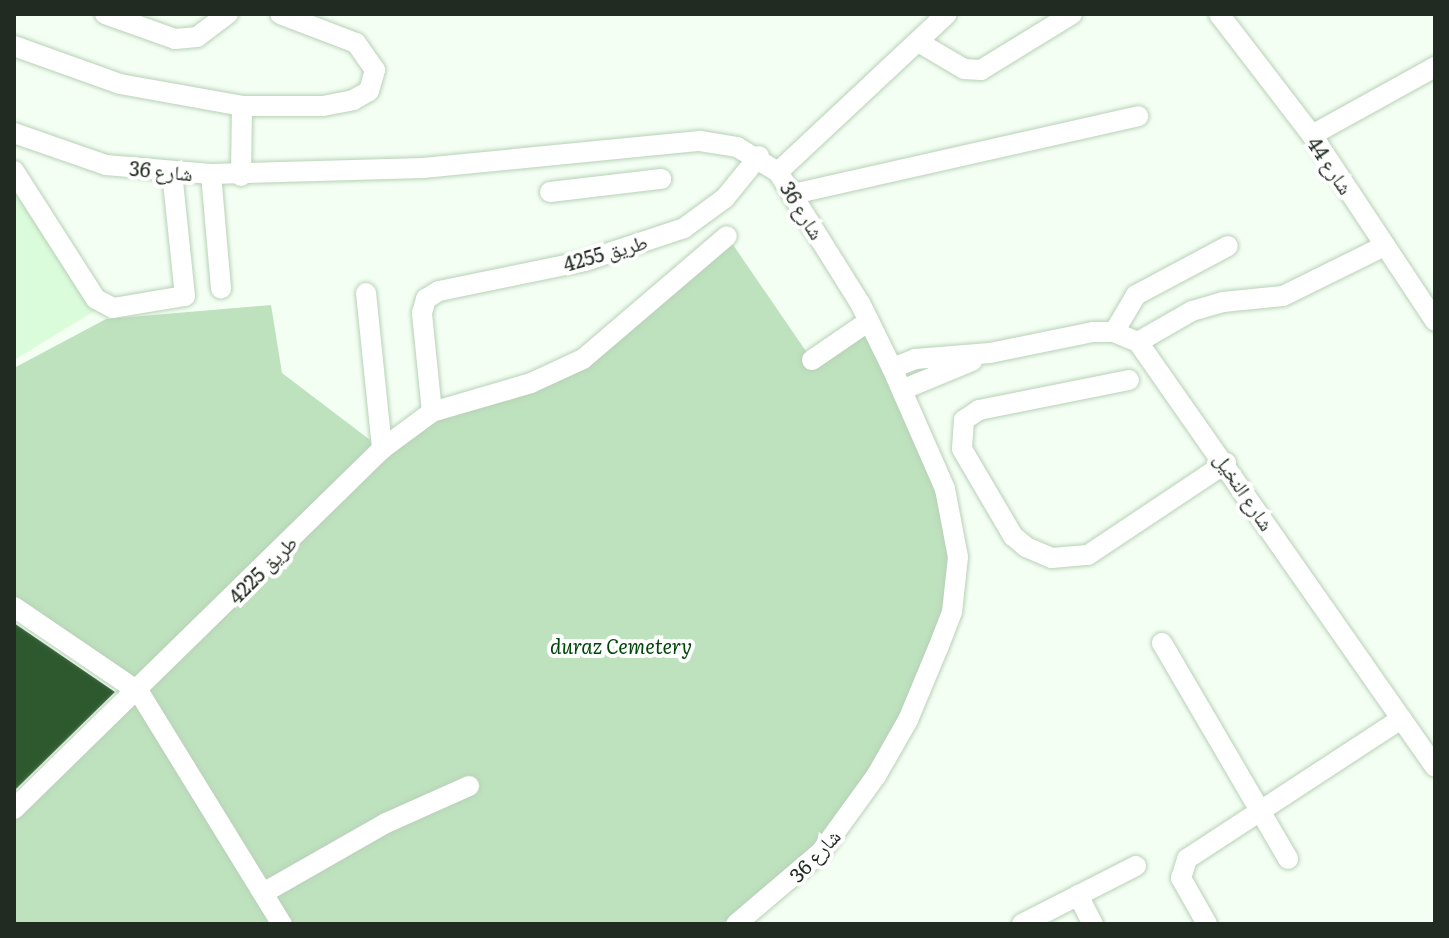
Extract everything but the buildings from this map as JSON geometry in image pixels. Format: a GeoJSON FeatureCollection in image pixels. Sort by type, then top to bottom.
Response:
{"type":"FeatureCollection","features":[{"type":"Feature","properties":{"kind":"street"},"geometry":{"type":"LineString","coordinates":[[105,14],[175,39],[197,37],[228,14]]}},
{"type":"Feature","properties":{"kind":"street"},"geometry":{"type":"LineString","coordinates":[[14,46],[108,81],[242,106],[296,108],[353,100],[375,79],[370,60],[356,43],[280,14]]}},
{"type":"Feature","properties":{"kind":"street"},"geometry":{"type":"LineString","coordinates":[[778,172],[920,43],[947,14]]}},
{"type":"Feature","properties":{"kind":"street"},"geometry":{"type":"LineString","coordinates":[[920,43],[964,69],[981,70],[1072,14]]}},
{"type":"Feature","properties":{"kind":"street","name":"شارع 44"},"geometry":{"type":"LineString","coordinates":[[1225,16],[1312,135],[1435,321]]}},
{"type":"Feature","properties":{"kind":"street"},"geometry":{"type":"LineString","coordinates":[[1312,135],[1435,67]]}},
{"type":"Feature","properties":{"kind":"street"},"geometry":{"type":"LineString","coordinates":[[241,176],[242,106]]}},
{"type":"Feature","properties":{"kind":"street"},"geometry":{"type":"LineString","coordinates":[[793,194],[1138,116]]}},
{"type":"Feature","properties":{"kind":"street","name":"شارع 36"},"geometry":{"type":"LineString","coordinates":[[14,133],[106,165],[241,176],[423,168],[700,141],[759,156],[778,172],[869,321],[945,489],[956,532],[952,612],[908,720],[842,826],[798,875],[736,924]]}},
{"type":"Feature","properties":{"kind":"street"},"geometry":{"type":"LineString","coordinates":[[570,154],[573,189]]}},
{"type":"Feature","properties":{"kind":"street","name":"طريق 4255"},"geometry":{"type":"LineString","coordinates":[[432,412],[422,313],[426,299],[439,291],[585,261],[684,228],[725,198],[759,156]]}},
{"type":"Feature","properties":{"kind":"street"},"geometry":{"type":"LineString","coordinates":[[14,171],[96,299],[113,308],[185,296],[172,172]]}},
{"type":"Feature","properties":{"kind":"street"},"geometry":{"type":"LineString","coordinates":[[211,174],[221,289]]}},
{"type":"Feature","properties":{"kind":"street"},"geometry":{"type":"LineString","coordinates":[[550,192],[661,179]]}},
{"type":"Feature","properties":{"kind":"street"},"geometry":{"type":"LineString","coordinates":[[432,412],[531,383],[583,359],[727,236]]}},
{"type":"Feature","properties":{"kind":"street"},"geometry":{"type":"LineString","coordinates":[[1114,332],[1136,295],[1228,246]]}},
{"type":"Feature","properties":{"kind":"street"},"geometry":{"type":"LineString","coordinates":[[892,368],[926,357],[990,353],[1114,332],[1138,342],[1192,311],[1223,302],[1283,296],[1384,246]]}},
{"type":"Feature","properties":{"kind":"street"},"geometry":{"type":"LineString","coordinates":[[366,293],[382,449]]}},
{"type":"Feature","properties":{"kind":"street"},"geometry":{"type":"LineString","coordinates":[[812,360],[869,321]]}},
{"type":"Feature","properties":{"kind":"street","name":"شارع النخيل"},"geometry":{"type":"LineString","coordinates":[[1138,342],[1226,463],[1435,767]]}},
{"type":"Feature","properties":{"kind":"street"},"geometry":{"type":"LineString","coordinates":[[902,390],[990,353]]}},
{"type":"Feature","properties":{"kind":"street"},"geometry":{"type":"LineString","coordinates":[[1129,380],[979,410],[964,420],[962,449],[1013,536],[1026,547],[1052,558],[1088,555],[1226,463]]}},
{"type":"Feature","properties":{"kind":"street","name":"طريق 4225"},"geometry":{"type":"LineString","coordinates":[[14,809],[139,692],[382,449],[432,412]]}},
{"type":"Feature","properties":{"kind":"street"},"geometry":{"type":"LineString","coordinates":[[14,607],[139,692],[282,924]]}},
{"type":"Feature","properties":{"kind":"street"},"geometry":{"type":"LineString","coordinates":[[1162,643],[1263,810],[1288,859]]}},
{"type":"Feature","properties":{"kind":"street"},"geometry":{"type":"LineString","coordinates":[[1207,924],[1181,878],[1183,863],[1401,719]]}},
{"type":"Feature","properties":{"kind":"street"},"geometry":{"type":"LineString","coordinates":[[265,892],[386,823],[469,786]]}},
{"type":"Feature","properties":{"kind":"street"},"geometry":{"type":"LineString","coordinates":[[1022,924],[1136,866]]}},
{"type":"Feature","properties":{"kind":"street"},"geometry":{"type":"LineString","coordinates":[[1078,895],[1093,924]]}},
{"type":"Feature","properties":{"kind":"shaded area"},"geometry":{"type":"Polygon","coordinates":[[[14,164],[103,306],[14,360],[14,164]]]}},
{"type":"Feature","properties":{"kind":"green space","name":"duraz Cemetery"},"geometry":{"type":"Polygon","coordinates":[[[727,236],[812,360],[869,321],[892,368],[958,557],[938,648],[842,826],[722,924],[14,924],[14,809],[139,692],[14,608],[14,368],[106,319],[271,305],[282,373],[382,449],[432,412],[583,359],[727,236]]]}}]}
